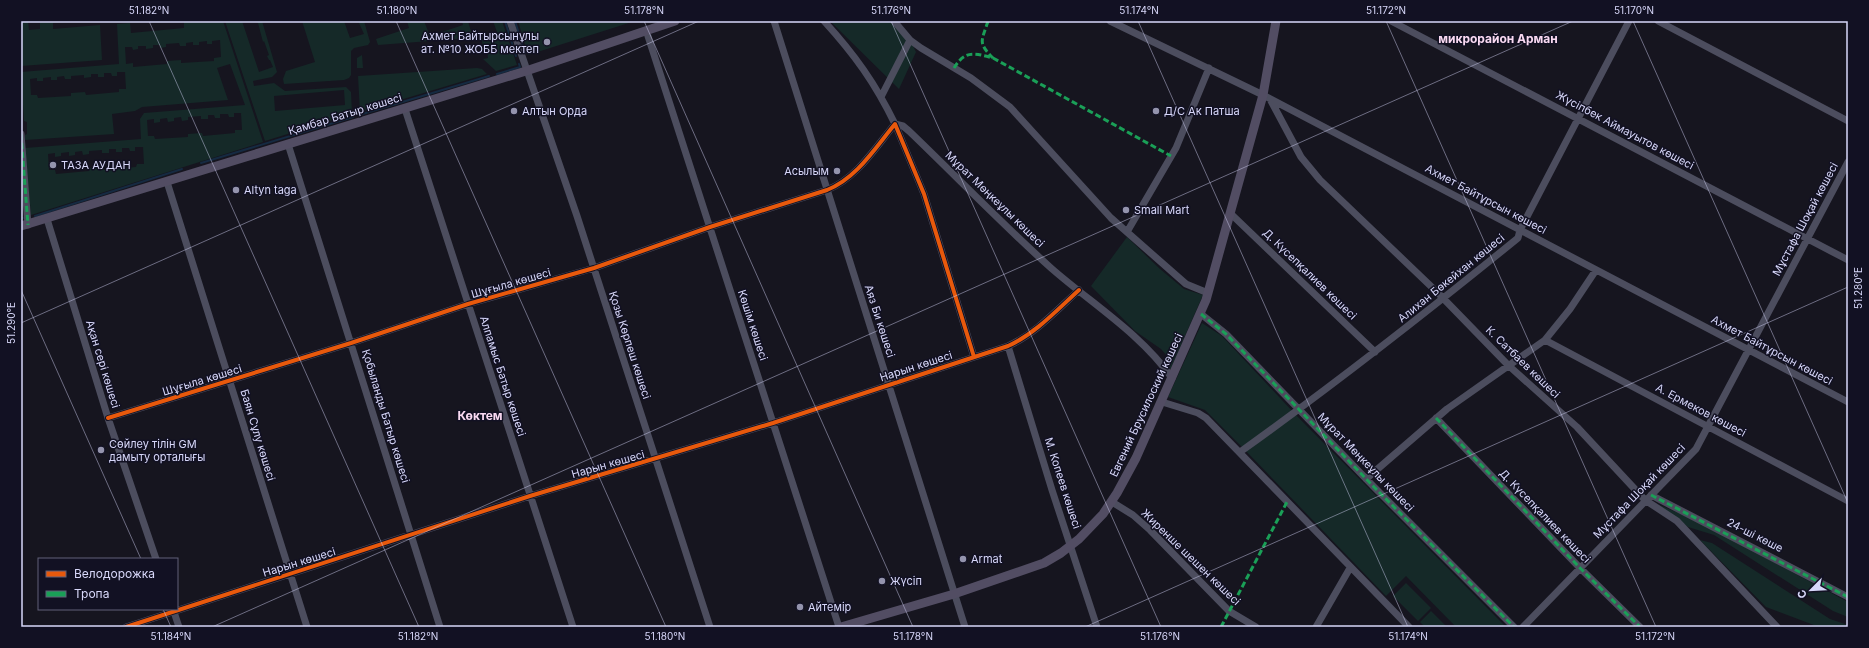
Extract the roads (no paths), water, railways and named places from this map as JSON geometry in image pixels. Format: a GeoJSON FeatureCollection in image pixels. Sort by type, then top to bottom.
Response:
{"type":"FeatureCollection","features":[{"type":"Feature","properties":{"kind":"main road","name":"Қамбар Батыр көшесі"},"geometry":{"type":"LineString","coordinates":[[24,225],[405,109],[526,71],[675,21]]}},
{"type":"Feature","properties":{"kind":"main road","name":"Евгений Брусилоский көшесі"},"geometry":{"type":"LineString","coordinates":[[840,627],[954,594],[1044,563],[1072,545],[1092,527],[1112,502],[1136,458],[1201,314],[1230,213],[1267,97],[1276,21]]}},
{"type":"Feature","properties":{"kind":"street","name":"Қозы Көрпеш көшесі"},"geometry":{"type":"LineString","coordinates":[[510,21],[594,268],[710,627]]}},
{"type":"Feature","properties":{"kind":"street","name":"Аяз Би көшесі"},"geometry":{"type":"LineString","coordinates":[[774,21],[965,627]]}},
{"type":"Feature","properties":{"kind":"street"},"geometry":{"type":"LineString","coordinates":[[824,21],[863,67],[881,96],[895,124],[924,194],[974,357]]}},
{"type":"Feature","properties":{"kind":"street"},"geometry":{"type":"LineString","coordinates":[[894,21],[910,40],[971,78],[1010,107],[1111,218],[1186,284],[1208,293]]}},
{"type":"Feature","properties":{"kind":"street","name":"Ахмет Байтұрсын көшесі"},"geometry":{"type":"LineString","coordinates":[[1110,21],[1210,68],[1267,97],[1848,402]]}},
{"type":"Feature","properties":{"kind":"street","name":"Жүсіпбек Аймауытов көшесі"},"geometry":{"type":"LineString","coordinates":[[1391,21],[1848,260]]}},
{"type":"Feature","properties":{"kind":"street","name":"Алихан Бөкейхан көшесі"},"geometry":{"type":"LineString","coordinates":[[1240,452],[1299,410],[1375,352],[1518,238],[1520,230],[1629,21]]}},
{"type":"Feature","properties":{"kind":"street"},"geometry":{"type":"LineString","coordinates":[[1658,21],[1848,121]]}},
{"type":"Feature","properties":{"kind":"street","name":"Көшім көшесі"},"geometry":{"type":"LineString","coordinates":[[646,30],[840,627]]}},
{"type":"Feature","properties":{"kind":"street"},"geometry":{"type":"LineString","coordinates":[[881,96],[910,40]]}},
{"type":"Feature","properties":{"kind":"street"},"geometry":{"type":"LineString","coordinates":[[1126,232],[1176,148],[1210,68]]}},
{"type":"Feature","properties":{"kind":"street","name":"К. Сатбаев көшесі"},"geometry":{"type":"LineString","coordinates":[[1267,97],[1292,142],[1310,169],[1508,365],[1577,427],[1648,497],[1677,521],[1777,627]]}},
{"type":"Feature","properties":{"kind":"street","name":"Алпамыс Батыр көшесі"},"geometry":{"type":"LineString","coordinates":[[405,109],[572,627]]}},
{"type":"Feature","properties":{"kind":"street","name":"Шұғыла көшесі"},"geometry":{"type":"LineString","coordinates":[[108,418],[230,382],[468,304],[594,268],[710,227],[827,190],[842,182],[854,173],[895,124]]}},
{"type":"Feature","properties":{"kind":"street","name":"Мұрат Мөңкеұлы көшесі"},"geometry":{"type":"LineString","coordinates":[[895,124],[903,126],[909,130],[1052,269],[1134,335],[1158,359],[1172,378]]}},
{"type":"Feature","properties":{"kind":"street"},"geometry":{"type":"LineString","coordinates":[[21,134],[24,225]]}},
{"type":"Feature","properties":{"kind":"street","name":"Қобыланды Батыр көшесі"},"geometry":{"type":"LineString","coordinates":[[288,144],[440,627]]}},
{"type":"Feature","properties":{"kind":"street","name":"Мұстафа Шоқай көшесі"},"geometry":{"type":"LineString","coordinates":[[1522,627],[1696,449],[1750,350],[1806,238],[1848,162]]}},
{"type":"Feature","properties":{"kind":"street","name":"Баян Сұлу көшесі"},"geometry":{"type":"LineString","coordinates":[[167,182],[307,627]]}},
{"type":"Feature","properties":{"kind":"street","name":"Д. Күсепқалиев көшесі"},"geometry":{"type":"LineString","coordinates":[[1230,213],[1375,352]]}},
{"type":"Feature","properties":{"kind":"street","name":"Ақан сері көшесі"},"geometry":{"type":"LineString","coordinates":[[47,219],[108,418],[156,558]]}},
{"type":"Feature","properties":{"kind":"street"},"geometry":{"type":"LineString","coordinates":[[1366,479],[1436,418],[1508,365],[1545,340],[1570,309],[1596,270]]}},
{"type":"Feature","properties":{"kind":"street","name":"Нарын көшесі"},"geometry":{"type":"LineString","coordinates":[[178,609],[412,536],[530,496],[773,423],[1008,346],[1018,342],[1033,331],[1079,290]]}},
{"type":"Feature","properties":{"kind":"street","name":"Мұрат Мөңкеұлы көшесі"},"geometry":{"type":"LineString","coordinates":[[1201,314],[1226,334],[1366,479],[1514,627]]}},
{"type":"Feature","properties":{"kind":"street","name":"А. Ермеков көшесі"},"geometry":{"type":"LineString","coordinates":[[1545,340],[1848,501]]}},
{"type":"Feature","properties":{"kind":"street","name":"М. Копеев көшесі"},"geometry":{"type":"LineString","coordinates":[[1008,346],[1052,490],[1072,545],[1097,627]]}},
{"type":"Feature","properties":{"kind":"street"},"geometry":{"type":"LineString","coordinates":[[1162,402],[1202,414],[1409,627]]}},
{"type":"Feature","properties":{"kind":"street","name":"Д. Күсепқалиев көшесі"},"geometry":{"type":"LineString","coordinates":[[1436,418],[1580,568],[1640,627]]}},
{"type":"Feature","properties":{"kind":"street","name":"24-ші көше"},"geometry":{"type":"LineString","coordinates":[[1648,497],[1848,597]]}},
{"type":"Feature","properties":{"kind":"street","name":"Жиренше шешен көшесі"},"geometry":{"type":"LineString","coordinates":[[1112,502],[1124,509],[1150,530],[1229,611],[1256,627]]}},
{"type":"Feature","properties":{"kind":"street"},"geometry":{"type":"LineString","coordinates":[[1316,627],[1350,568]]}},
{"type":"Feature","properties":{"kind":"street"},"geometry":{"type":"LineString","coordinates":[[174,610],[179,627]]}},
{"type":"Feature","properties":{"kind":"street","name":"Нарын көшесі"},"geometry":{"type":"LineString","coordinates":[[126,627],[174,610]]}},
{"type":"Feature","properties":{"kind":"waterway"},"geometry":{"type":"LineString","coordinates":[[505,21],[516,56]]}},
{"type":"Feature","properties":{"kind":"waterway"},"geometry":{"type":"LineString","coordinates":[[515,21],[525,53]]}},
{"type":"Feature","properties":{"kind":"waterway"},"geometry":{"type":"LineString","coordinates":[[497,74],[520,67],[519,64]]}},
{"type":"Feature","properties":{"kind":"waterway"},"geometry":{"type":"LineString","coordinates":[[359,115],[489,76]]}},
{"type":"Feature","properties":{"kind":"waterway"},"geometry":{"type":"LineString","coordinates":[[201,163],[353,117]]}},
{"type":"Feature","properties":{"kind":"waterway"},"geometry":{"type":"LineString","coordinates":[[35,216],[182,169]]}},
{"type":"Feature","properties":{"kind":"place","name":"Ахмет Байтырсынұлы ат. №10 ЖОББ мектеп"},"geometry":{"type":"Point","coordinates":[547,42]}},
{"type":"Feature","properties":{"kind":"place","name":"Алтын Орда"},"geometry":{"type":"Point","coordinates":[514,111]}},
{"type":"Feature","properties":{"kind":"place","name":"Д/С Ак Патша"},"geometry":{"type":"Point","coordinates":[1156,111]}},
{"type":"Feature","properties":{"kind":"place","name":"ТАЗА АУДАН"},"geometry":{"type":"Point","coordinates":[53,165]}},
{"type":"Feature","properties":{"kind":"place","name":"Асылым"},"geometry":{"type":"Point","coordinates":[837,171]}},
{"type":"Feature","properties":{"kind":"place","name":"Altyn taga"},"geometry":{"type":"Point","coordinates":[236,190]}},
{"type":"Feature","properties":{"kind":"place","name":"Small Mart"},"geometry":{"type":"Point","coordinates":[1126,210]}},
{"type":"Feature","properties":{"kind":"place","name":"Сөйлеу тілін GM дамыту орталығы"},"geometry":{"type":"Point","coordinates":[101,450]}},
{"type":"Feature","properties":{"kind":"place","name":"Armat"},"geometry":{"type":"Point","coordinates":[963,559]}},
{"type":"Feature","properties":{"kind":"place","name":"Жүсіп"},"geometry":{"type":"Point","coordinates":[882,581]}},
{"type":"Feature","properties":{"kind":"place","name":"Айтемір"},"geometry":{"type":"Point","coordinates":[800,607]}},
{"type":"Feature","properties":{"kind":"district","name":"микрорайон Арман"},"geometry":{"type":"Point","coordinates":[1498,39]}},
{"type":"Feature","properties":{"kind":"district","name":"Көктем"},"geometry":{"type":"Point","coordinates":[480,416]}}]}
